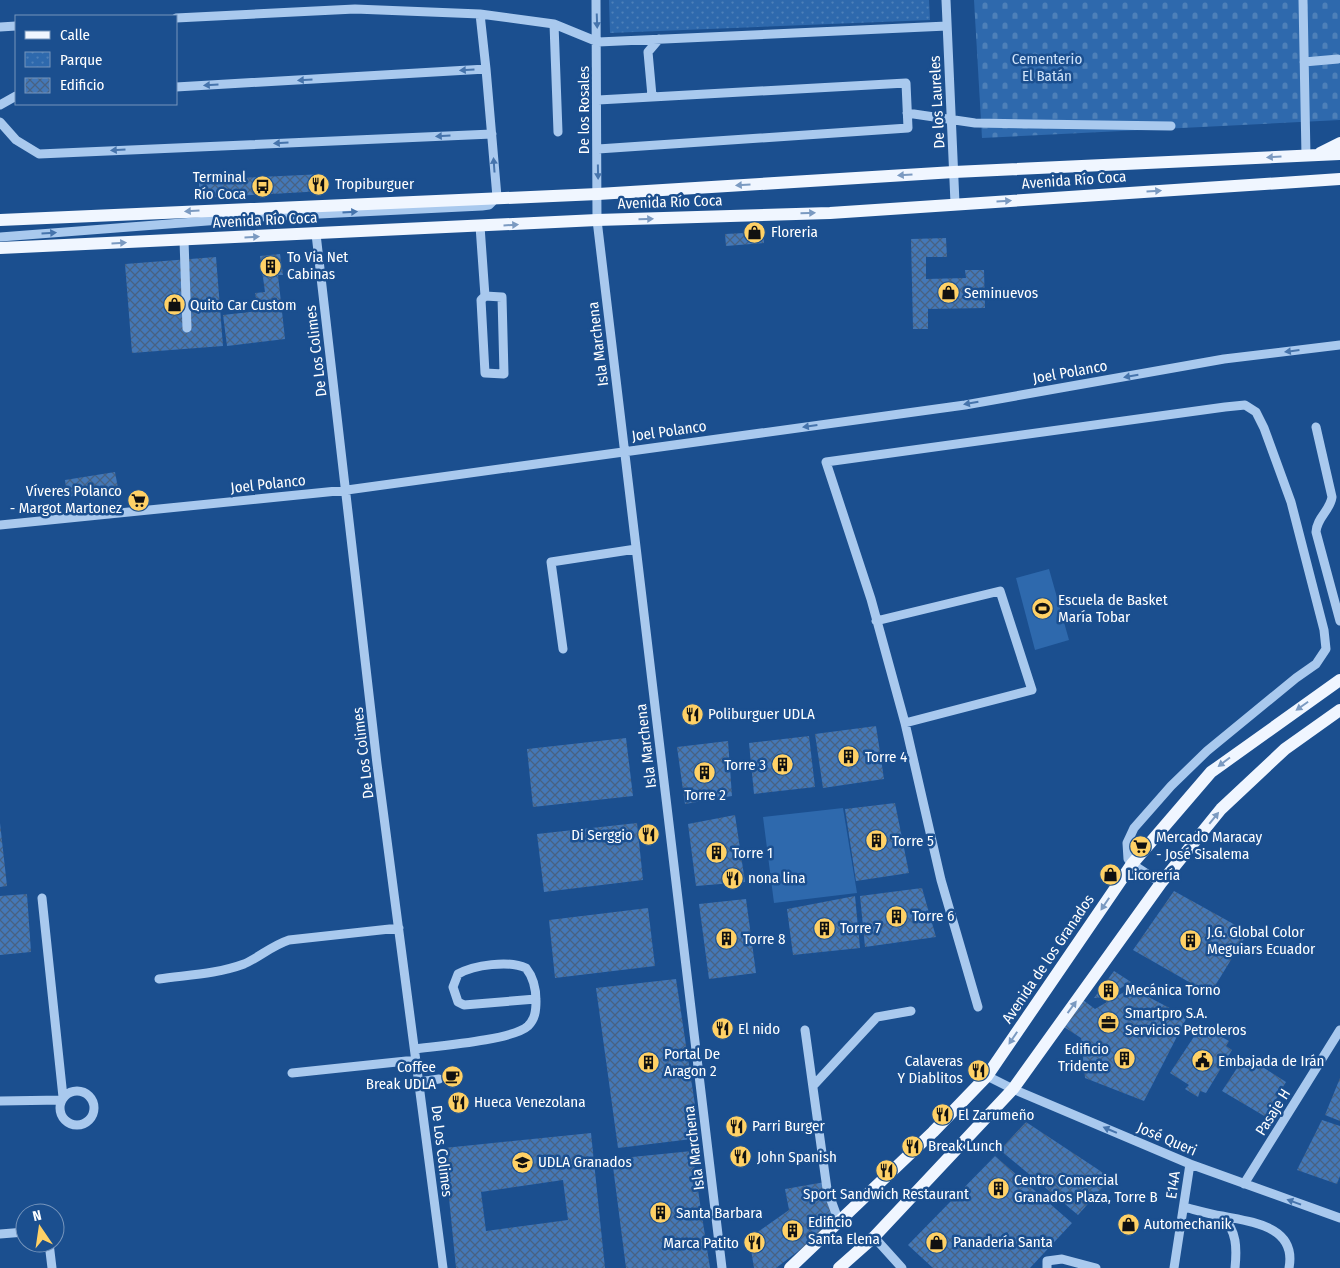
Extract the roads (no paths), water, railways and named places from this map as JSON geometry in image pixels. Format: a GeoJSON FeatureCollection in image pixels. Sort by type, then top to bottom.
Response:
{"type":"FeatureCollection","features":[{"type":"Feature","properties":{"kind":"main road"},"geometry":{"type":"LineString","coordinates":[[1311,155],[1340,143]]}},
{"type":"Feature","properties":{"kind":"main road","name":"Avenida Río Coca"},"geometry":{"type":"LineString","coordinates":[[0,220],[598,194],[954,172],[1340,154]]}},
{"type":"Feature","properties":{"kind":"main road","name":"Avenida Río Coca"},"geometry":{"type":"LineString","coordinates":[[0,248],[597,220],[830,213],[955,203],[1340,179]]}},
{"type":"Feature","properties":{"kind":"main road","name":"Avenida de los Granados"},"geometry":{"type":"LineString","coordinates":[[790,1268],[933,1132],[987,1076],[1132,864],[1211,772],[1340,680]]}},
{"type":"Feature","properties":{"kind":"main road"},"geometry":{"type":"LineString","coordinates":[[839,1268],[874,1237],[1013,1089],[1161,883],[1221,809],[1285,749],[1338,711]]}},
{"type":"Feature","properties":{"kind":"street","name":"De los Rosales"},"geometry":{"type":"LineString","coordinates":[[596,0],[598,42],[597,220]]}},
{"type":"Feature","properties":{"kind":"street","name":"De los Laureles"},"geometry":{"type":"LineString","coordinates":[[946,0],[955,203]]}},
{"type":"Feature","properties":{"kind":"street"},"geometry":{"type":"LineString","coordinates":[[1303,0],[1304,62],[1311,155]]}},
{"type":"Feature","properties":{"kind":"street"},"geometry":{"type":"LineString","coordinates":[[178,18],[355,9],[480,14],[554,24],[598,42],[947,26]]}},
{"type":"Feature","properties":{"kind":"street"},"geometry":{"type":"LineString","coordinates":[[0,237],[258,217],[488,205],[497,197],[480,14]]}},
{"type":"Feature","properties":{"kind":"street"},"geometry":{"type":"LineString","coordinates":[[554,24],[558,132]]}},
{"type":"Feature","properties":{"kind":"street"},"geometry":{"type":"LineString","coordinates":[[0,27],[15,26]]}},
{"type":"Feature","properties":{"kind":"street"},"geometry":{"type":"LineString","coordinates":[[652,96],[648,52],[659,39]]}},
{"type":"Feature","properties":{"kind":"street"},"geometry":{"type":"LineString","coordinates":[[1304,62],[1338,59]]}},
{"type":"Feature","properties":{"kind":"street"},"geometry":{"type":"LineString","coordinates":[[178,87],[486,69]]}},
{"type":"Feature","properties":{"kind":"street"},"geometry":{"type":"LineString","coordinates":[[598,100],[906,83],[908,128],[598,149]]}},
{"type":"Feature","properties":{"kind":"street"},"geometry":{"type":"LineString","coordinates":[[0,105],[15,97]]}},
{"type":"Feature","properties":{"kind":"street"},"geometry":{"type":"LineString","coordinates":[[907,113],[974,123],[1172,126]]}},
{"type":"Feature","properties":{"kind":"street"},"geometry":{"type":"LineString","coordinates":[[0,122],[16,140],[39,154],[492,134]]}},
{"type":"Feature","properties":{"kind":"street","name":"Isla Marchena"},"geometry":{"type":"LineString","coordinates":[[597,220],[722,1268]]}},
{"type":"Feature","properties":{"kind":"street"},"geometry":{"type":"LineString","coordinates":[[480,226],[485,296]]}},
{"type":"Feature","properties":{"kind":"street","name":"De Los Colimes"},"geometry":{"type":"LineString","coordinates":[[316,234],[378,764],[443,1268]]}},
{"type":"Feature","properties":{"kind":"street"},"geometry":{"type":"LineString","coordinates":[[184,240],[187,328]]}},
{"type":"Feature","properties":{"kind":"street"},"geometry":{"type":"LineString","coordinates":[[485,296],[501,296],[503,299],[504,374],[485,373],[481,298],[485,296]]}},
{"type":"Feature","properties":{"kind":"street","name":"Joel Polanco"},"geometry":{"type":"LineString","coordinates":[[0,525],[347,490],[965,404],[1224,360],[1340,345]]}},
{"type":"Feature","properties":{"kind":"street"},"geometry":{"type":"LineString","coordinates":[[978,1007],[942,880],[905,723],[876,621],[826,462],[1224,407],[1245,405],[1256,412],[1264,428],[1291,502],[1324,630],[1326,649],[1316,664],[1206,751],[1171,786],[1130,833],[1127,843],[1128,859],[1132,864],[1161,883]]}},
{"type":"Feature","properties":{"kind":"street"},"geometry":{"type":"LineString","coordinates":[[1316,428],[1332,497],[1329,508],[1317,522],[1316,532],[1340,621]]}},
{"type":"Feature","properties":{"kind":"street"},"geometry":{"type":"LineString","coordinates":[[563,649],[551,562],[636,549]]}},
{"type":"Feature","properties":{"kind":"street"},"geometry":{"type":"LineString","coordinates":[[876,621],[1000,591],[1032,690],[905,723]]}},
{"type":"Feature","properties":{"kind":"street"},"geometry":{"type":"LineString","coordinates":[[0,1101],[63,1098],[42,898]]}},
{"type":"Feature","properties":{"kind":"street"},"geometry":{"type":"LineString","coordinates":[[159,979],[227,969],[246,963],[272,946],[289,940],[399,928]]}},
{"type":"Feature","properties":{"kind":"street"},"geometry":{"type":"LineString","coordinates":[[415,1049],[520,1031],[535,1016],[536,999],[532,975],[521,966],[509,964],[464,970],[454,980],[455,995],[458,1002],[464,1005],[536,999]]}},
{"type":"Feature","properties":{"kind":"street"},"geometry":{"type":"LineString","coordinates":[[813,1086],[877,1017],[911,1011]]}},
{"type":"Feature","properties":{"kind":"street"},"geometry":{"type":"LineString","coordinates":[[805,1030],[827,1189],[839,1222]]}},
{"type":"Feature","properties":{"kind":"street","name":"Pasaje H"},"geometry":{"type":"LineString","coordinates":[[1244,1184],[1340,1030]]}},
{"type":"Feature","properties":{"kind":"street"},"geometry":{"type":"LineString","coordinates":[[292,1073],[416,1060]]}},
{"type":"Feature","properties":{"kind":"street","name":"José Queri"},"geometry":{"type":"LineString","coordinates":[[987,1076],[1013,1089],[1190,1164],[1340,1218]]}},
{"type":"Feature","properties":{"kind":"street"},"geometry":{"type":"LineString","coordinates":[[419,1082],[439,1079]]}},
{"type":"Feature","properties":{"kind":"street","name":"E14A"},"geometry":{"type":"LineString","coordinates":[[1174,1268],[1190,1164]]}},
{"type":"Feature","properties":{"kind":"street"},"geometry":{"type":"LineString","coordinates":[[1184,1207],[1267,1227],[1282,1236],[1290,1247],[1289,1268]]}},
{"type":"Feature","properties":{"kind":"street"},"geometry":{"type":"LineString","coordinates":[[1222,1216],[1232,1226],[1235,1268]]}},
{"type":"Feature","properties":{"kind":"street"},"geometry":{"type":"LineString","coordinates":[[0,1234],[15,1233]]}},
{"type":"Feature","properties":{"kind":"street"},"geometry":{"type":"LineString","coordinates":[[874,1237],[902,1268]]}},
{"type":"Feature","properties":{"kind":"street"},"geometry":{"type":"LineString","coordinates":[[50,1253],[52,1268]]}},
{"type":"Feature","properties":{"kind":"street"},"geometry":{"type":"LineString","coordinates":[[1047,1268],[1047,1261],[1062,1259],[1096,1268]]}},
{"type":"Feature","properties":{"kind":"place","name":"Tropiburguer"},"geometry":{"type":"Point","coordinates":[319,184]}},
{"type":"Feature","properties":{"kind":"place","name":"Terminal Río Coca"},"geometry":{"type":"Point","coordinates":[262,186]}},
{"type":"Feature","properties":{"kind":"place","name":"Floreria"},"geometry":{"type":"Point","coordinates":[755,232]}},
{"type":"Feature","properties":{"kind":"place","name":"To Via Net Cabinas"},"geometry":{"type":"Point","coordinates":[271,266]}},
{"type":"Feature","properties":{"kind":"place","name":"Seminuevos"},"geometry":{"type":"Point","coordinates":[948,293]}},
{"type":"Feature","properties":{"kind":"place","name":"Quito Car Custom"},"geometry":{"type":"Point","coordinates":[174,305]}},
{"type":"Feature","properties":{"kind":"place","name":"Víveres Polanco - Margot Martonez"},"geometry":{"type":"Point","coordinates":[138,500]}},
{"type":"Feature","properties":{"kind":"place","name":"Escuela de Basket María Tobar"},"geometry":{"type":"Point","coordinates":[1042,609]}},
{"type":"Feature","properties":{"kind":"place","name":"Poliburguer UDLA"},"geometry":{"type":"Point","coordinates":[692,714]}},
{"type":"Feature","properties":{"kind":"place","name":"Torre 4"},"geometry":{"type":"Point","coordinates":[849,757]}},
{"type":"Feature","properties":{"kind":"place","name":"Torre 3"},"geometry":{"type":"Point","coordinates":[782,765]}},
{"type":"Feature","properties":{"kind":"place","name":"Torre 2"},"geometry":{"type":"Point","coordinates":[705,772]}},
{"type":"Feature","properties":{"kind":"place","name":"Di Serggio"},"geometry":{"type":"Point","coordinates":[649,835]}},
{"type":"Feature","properties":{"kind":"place","name":"Torre 5"},"geometry":{"type":"Point","coordinates":[876,841]}},
{"type":"Feature","properties":{"kind":"place","name":"Mercado Maracay - José Sisalema"},"geometry":{"type":"Point","coordinates":[1140,846]}},
{"type":"Feature","properties":{"kind":"place","name":"Torre 1"},"geometry":{"type":"Point","coordinates":[716,853]}},
{"type":"Feature","properties":{"kind":"place","name":"Licorería"},"geometry":{"type":"Point","coordinates":[1111,875]}},
{"type":"Feature","properties":{"kind":"place","name":"nona lina"},"geometry":{"type":"Point","coordinates":[732,878]}},
{"type":"Feature","properties":{"kind":"place","name":"Torre 6"},"geometry":{"type":"Point","coordinates":[896,916]}},
{"type":"Feature","properties":{"kind":"place","name":"Torre 7"},"geometry":{"type":"Point","coordinates":[824,928]}},
{"type":"Feature","properties":{"kind":"place","name":"Torre 8"},"geometry":{"type":"Point","coordinates":[727,939]}},
{"type":"Feature","properties":{"kind":"place","name":"J.G. Global Color Meguiars Ecuador"},"geometry":{"type":"Point","coordinates":[1191,941]}},
{"type":"Feature","properties":{"kind":"place","name":"Mecánica Torno"},"geometry":{"type":"Point","coordinates":[1109,990]}},
{"type":"Feature","properties":{"kind":"place","name":"Smartpro S.A. Servicios Petroleros"},"geometry":{"type":"Point","coordinates":[1109,1022]}},
{"type":"Feature","properties":{"kind":"place","name":"El nido"},"geometry":{"type":"Point","coordinates":[722,1029]}},
{"type":"Feature","properties":{"kind":"place","name":"Edificio Tridente"},"geometry":{"type":"Point","coordinates":[1125,1058]}},
{"type":"Feature","properties":{"kind":"place","name":"Embajada de Irán"},"geometry":{"type":"Point","coordinates":[1202,1061]}},
{"type":"Feature","properties":{"kind":"place","name":"Portal De Aragon 2"},"geometry":{"type":"Point","coordinates":[648,1063]}},
{"type":"Feature","properties":{"kind":"place","name":"Calaveras Y Diablitos"},"geometry":{"type":"Point","coordinates":[979,1070]}},
{"type":"Feature","properties":{"kind":"place","name":"Coffee Break UDLA"},"geometry":{"type":"Point","coordinates":[452,1076]}},
{"type":"Feature","properties":{"kind":"place","name":"Hueca Venezolana"},"geometry":{"type":"Point","coordinates":[458,1102]}},
{"type":"Feature","properties":{"kind":"place","name":"El Zarumeño"},"geometry":{"type":"Point","coordinates":[942,1115]}},
{"type":"Feature","properties":{"kind":"place","name":"Parri Burger"},"geometry":{"type":"Point","coordinates":[736,1126]}},
{"type":"Feature","properties":{"kind":"place","name":"Break Lunch"},"geometry":{"type":"Point","coordinates":[912,1146]}},
{"type":"Feature","properties":{"kind":"place","name":"John Spanish"},"geometry":{"type":"Point","coordinates":[741,1157]}},
{"type":"Feature","properties":{"kind":"place","name":"UDLA Granados"},"geometry":{"type":"Point","coordinates":[522,1162]}},
{"type":"Feature","properties":{"kind":"place","name":"Sport Sandwich Restaurant"},"geometry":{"type":"Point","coordinates":[886,1171]}},
{"type":"Feature","properties":{"kind":"place","name":"Centro Comercial Granados Plaza, Torre B"},"geometry":{"type":"Point","coordinates":[998,1189]}},
{"type":"Feature","properties":{"kind":"place","name":"Santa Barbara"},"geometry":{"type":"Point","coordinates":[660,1213]}},
{"type":"Feature","properties":{"kind":"place","name":"Automechanik"},"geometry":{"type":"Point","coordinates":[1128,1224]}},
{"type":"Feature","properties":{"kind":"place","name":"Edificio Santa Elena"},"geometry":{"type":"Point","coordinates":[792,1231]}},
{"type":"Feature","properties":{"kind":"place","name":"Panadería Santa"},"geometry":{"type":"Point","coordinates":[937,1242]}},
{"type":"Feature","properties":{"kind":"place","name":"Marca Patito"},"geometry":{"type":"Point","coordinates":[755,1243]}},
{"type":"Feature","properties":{"kind":"park label","name":"Cementerio El Batán"},"geometry":{"type":"Point","coordinates":[1047,68]}}]}
